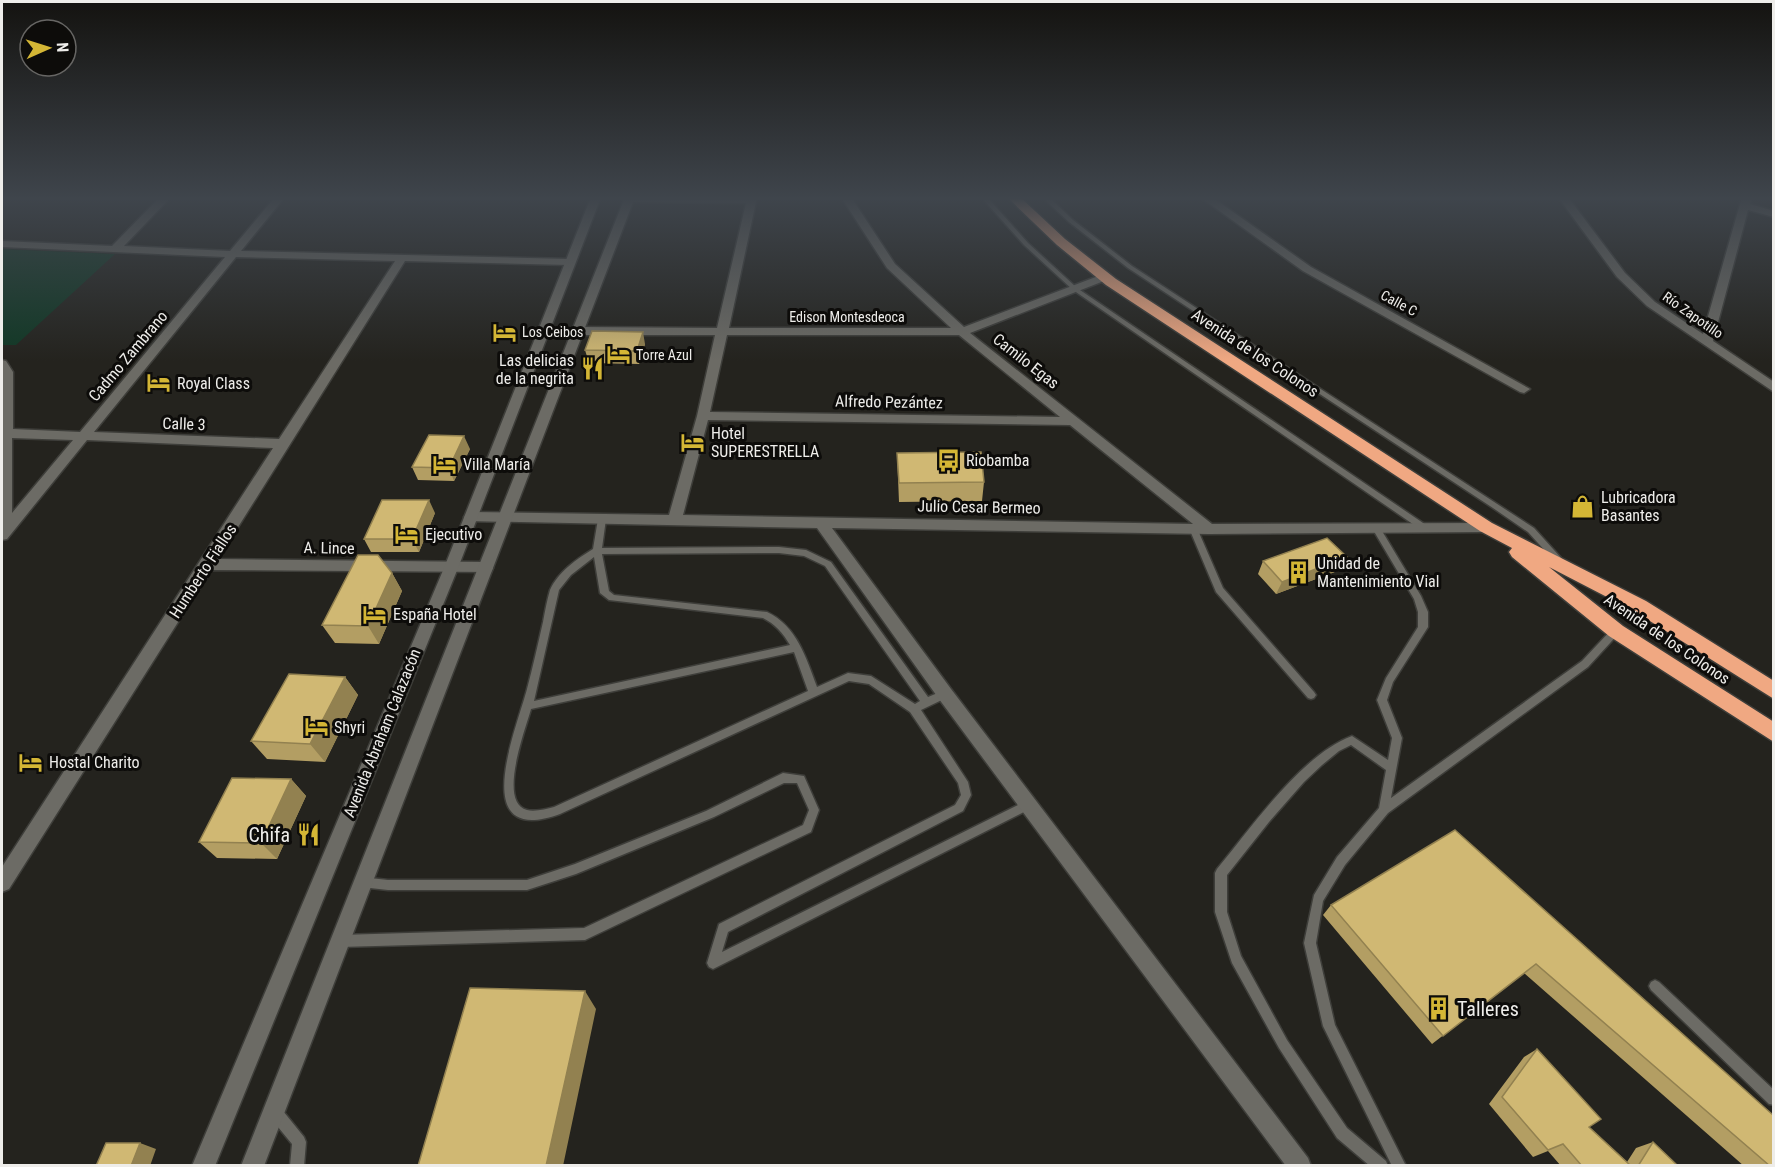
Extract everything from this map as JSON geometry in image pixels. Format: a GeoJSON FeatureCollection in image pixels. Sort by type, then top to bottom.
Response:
{"type":"FeatureCollection","features":[{"type":"Feature","properties":{"kind":"highway","name":"Avenida de los Colonos"},"geometry":{"type":"LineString","coordinates":[[1073,251],[1106,277],[1486,526],[1640,606],[1773,692]]}},
{"type":"Feature","properties":{"kind":"highway","name":"Avenida de los Colonos"},"geometry":{"type":"LineString","coordinates":[[1486,526],[1616,631],[1773,733]]}},
{"type":"Feature","properties":{"kind":"street"},"geometry":{"type":"LineString","coordinates":[[185,251],[569,262]]}},
{"type":"Feature","properties":{"kind":"street","name":"Cadmo Zambrano"},"geometry":{"type":"LineString","coordinates":[[3,533],[237,251]]}},
{"type":"Feature","properties":{"kind":"street","name":"Avenida Abraham Calazacón"},"geometry":{"type":"LineString","coordinates":[[203,1166],[451,568],[573,251]]}},
{"type":"Feature","properties":{"kind":"street"},"geometry":{"type":"LineString","coordinates":[[252,1166],[361,882],[507,518],[610,251]]}},
{"type":"Feature","properties":{"kind":"street"},"geometry":{"type":"LineString","coordinates":[[674,521],[703,416],[740,251]]}},
{"type":"Feature","properties":{"kind":"street","name":"Camilo Egas"},"geometry":{"type":"LineString","coordinates":[[882,251],[891,266],[962,332],[1209,529]]}},
{"type":"Feature","properties":{"kind":"street","name":"Calle C"},"geometry":{"type":"LineString","coordinates":[[1282,251],[1307,269],[1524,389]]}},
{"type":"Feature","properties":{"kind":"street","name":"Río Zapotillo"},"geometry":{"type":"LineString","coordinates":[[1603,251],[1621,275],[1651,304],[1773,388]]}},
{"type":"Feature","properties":{"kind":"street"},"geometry":{"type":"LineString","coordinates":[[1706,343],[1733,251]]}},
{"type":"Feature","properties":{"kind":"street","name":"Humberto Fiallos"},"geometry":{"type":"LineString","coordinates":[[2,883],[402,258]]}},
{"type":"Feature","properties":{"kind":"street","name":"Edison Montesdeoca"},"geometry":{"type":"LineString","coordinates":[[579,332],[962,332],[1106,277]]}},
{"type":"Feature","properties":{"kind":"street"},"geometry":{"type":"LineString","coordinates":[[2,364],[7,372],[3,533]]}},
{"type":"Feature","properties":{"kind":"street","name":"Alfredo Pezántez"},"geometry":{"type":"LineString","coordinates":[[703,416],[1075,421]]}},
{"type":"Feature","properties":{"kind":"street","name":"Calle 3"},"geometry":{"type":"LineString","coordinates":[[6,432],[284,444]]}},
{"type":"Feature","properties":{"kind":"street","name":"Julio Cesar Bermeo"},"geometry":{"type":"LineString","coordinates":[[471,517],[1209,529],[1486,526]]}},
{"type":"Feature","properties":{"kind":"street"},"geometry":{"type":"LineString","coordinates":[[821,523],[945,694],[1030,804],[1300,1166]]}},
{"type":"Feature","properties":{"kind":"street","name":"A. Lince"},"geometry":{"type":"LineString","coordinates":[[208,564],[486,568]]}},
{"type":"Feature","properties":{"kind":"lane"},"geometry":{"type":"LineString","coordinates":[[1034,251],[1075,289],[1422,527]]}},
{"type":"Feature","properties":{"kind":"lane"},"geometry":{"type":"LineString","coordinates":[[1110,251],[1130,267],[1531,530],[1566,568]]}},
{"type":"Feature","properties":{"kind":"lane"},"geometry":{"type":"LineString","coordinates":[[602,519],[597,551],[605,593],[612,598],[764,615],[782,624],[796,648],[814,693]]}},
{"type":"Feature","properties":{"kind":"lane"},"geometry":{"type":"LineString","coordinates":[[1193,528],[1219,590],[1311,695]]}},
{"type":"Feature","properties":{"kind":"lane"},"geometry":{"type":"LineString","coordinates":[[1376,528],[1418,598],[1423,612],[1423,627],[1389,681],[1382,700],[1397,738],[1384,810]]}},
{"type":"Feature","properties":{"kind":"lane"},"geometry":{"type":"LineString","coordinates":[[926,702],[828,564],[806,553],[779,550],[597,551],[574,564],[562,576],[555,590],[528,706],[511,762],[510,798],[522,814],[531,817],[556,811],[848,677],[871,680],[914,709],[963,782],[966,795],[959,808],[723,928],[713,963],[1030,804]]}},
{"type":"Feature","properties":{"kind":"lane"},"geometry":{"type":"LineString","coordinates":[[1400,1166],[1329,1026],[1310,943],[1318,899],[1341,861],[1384,810],[1585,664],[1616,631]]}},
{"type":"Feature","properties":{"kind":"lane"},"geometry":{"type":"LineString","coordinates":[[528,706],[796,648]]}},
{"type":"Feature","properties":{"kind":"lane"},"geometry":{"type":"LineString","coordinates":[[914,709],[945,694]]}},
{"type":"Feature","properties":{"kind":"lane"},"geometry":{"type":"LineString","coordinates":[[1381,1166],[1342,1133],[1282,1044],[1236,959],[1221,912],[1221,873],[1304,775],[1341,744],[1352,740],[1390,767]]}},
{"type":"Feature","properties":{"kind":"lane"},"geometry":{"type":"LineString","coordinates":[[338,941],[585,934],[807,828],[814,810],[800,779],[783,778],[710,814],[576,869],[526,885],[417,886],[361,882]]}},
{"type":"Feature","properties":{"kind":"lane"},"geometry":{"type":"LineString","coordinates":[[1655,986],[1773,1099]]}},
{"type":"Feature","properties":{"kind":"lane"},"geometry":{"type":"LineString","coordinates":[[273,1110],[299,1142],[297,1166]]}},
{"type":"Feature","properties":{"kind":"green space"},"geometry":{"type":"Polygon","coordinates":[[[2,251],[115,254],[16,345],[2,345],[2,251]]]}},
{"type":"Feature","properties":{"kind":"building"},"geometry":{"type":"Polygon","coordinates":[[[592,331],[643,332],[637,351],[585,350],[592,331]]]}},
{"type":"Feature","properties":{"kind":"building"},"geometry":{"type":"Polygon","coordinates":[[[429,435],[464,436],[449,468],[412,467],[429,435]]]}},
{"type":"Feature","properties":{"kind":"building"},"geometry":{"type":"Polygon","coordinates":[[[981,452],[984,482],[899,483],[897,453],[981,452]]]}},
{"type":"Feature","properties":{"kind":"building"},"geometry":{"type":"Polygon","coordinates":[[[382,500],[429,500],[412,539],[364,539],[382,500]]]}},
{"type":"Feature","properties":{"kind":"building"},"geometry":{"type":"Polygon","coordinates":[[[1327,538],[1347,557],[1282,582],[1263,561],[1327,538]]]}},
{"type":"Feature","properties":{"kind":"building"},"geometry":{"type":"Polygon","coordinates":[[[358,555],[378,555],[392,573],[368,626],[322,625],[358,555]]]}},
{"type":"Feature","properties":{"kind":"building"},"geometry":{"type":"Polygon","coordinates":[[[289,674],[345,677],[310,744],[251,741],[289,674]]]}},
{"type":"Feature","properties":{"kind":"building"},"geometry":{"type":"Polygon","coordinates":[[[232,778],[291,779],[261,843],[199,842],[232,778]]]}},
{"type":"Feature","properties":{"kind":"building","name":"Talleres"},"geometry":{"type":"Polygon","coordinates":[[[1455,830],[1773,1115],[1773,1166],[1770,1166],[1536,964],[1443,1036],[1331,905],[1455,830]]]}},
{"type":"Feature","properties":{"kind":"building"},"geometry":{"type":"Polygon","coordinates":[[[470,988],[585,991],[546,1166],[418,1166],[470,988]]]}},
{"type":"Feature","properties":{"kind":"building","name":"Talleres"},"geometry":{"type":"Polygon","coordinates":[[[1537,1049],[1601,1119],[1589,1127],[1631,1166],[1582,1166],[1563,1144],[1548,1150],[1502,1097],[1537,1049]]]}},
{"type":"Feature","properties":{"kind":"building"},"geometry":{"type":"Polygon","coordinates":[[[1653,1142],[1678,1166],[1638,1166],[1653,1142]]]}},
{"type":"Feature","properties":{"kind":"building"},"geometry":{"type":"Polygon","coordinates":[[[106,1143],[140,1143],[131,1166],[96,1166],[106,1143]]]}},
{"type":"Feature","properties":{"kind":"place","name":"Los Ceibos"},"geometry":{"type":"Point","coordinates":[504,332]}},
{"type":"Feature","properties":{"kind":"place","name":"Torre Azul"},"geometry":{"type":"Point","coordinates":[618,355]}},
{"type":"Feature","properties":{"kind":"place","name":"Las delicias de la negrita"},"geometry":{"type":"Point","coordinates":[592,369]}},
{"type":"Feature","properties":{"kind":"place","name":"Royal Class"},"geometry":{"type":"Point","coordinates":[159,383]}},
{"type":"Feature","properties":{"kind":"place","name":"Hotel SUPERESTRELLA"},"geometry":{"type":"Point","coordinates":[693,442]}},
{"type":"Feature","properties":{"kind":"place","name":"Riobamba"},"geometry":{"type":"Point","coordinates":[948,460]}},
{"type":"Feature","properties":{"kind":"place","name":"Villa María"},"geometry":{"type":"Point","coordinates":[445,464]}},
{"type":"Feature","properties":{"kind":"place","name":"Lubricadora Basantes"},"geometry":{"type":"Point","coordinates":[1583,506]}},
{"type":"Feature","properties":{"kind":"place","name":"Ejecutivo"},"geometry":{"type":"Point","coordinates":[407,534]}},
{"type":"Feature","properties":{"kind":"place","name":"Unidad de Mantenimiento Vial"},"geometry":{"type":"Point","coordinates":[1299,572]}},
{"type":"Feature","properties":{"kind":"place","name":"España Hotel"},"geometry":{"type":"Point","coordinates":[375,614]}},
{"type":"Feature","properties":{"kind":"place","name":"Shyri"},"geometry":{"type":"Point","coordinates":[316,727]}},
{"type":"Feature","properties":{"kind":"place","name":"Hostal Charito"},"geometry":{"type":"Point","coordinates":[31,762]}},
{"type":"Feature","properties":{"kind":"place","name":"Chifa"},"geometry":{"type":"Point","coordinates":[308,835]}},
{"type":"Feature","properties":{"kind":"place","name":"Talleres"},"geometry":{"type":"Point","coordinates":[1439,1009]}}]}
